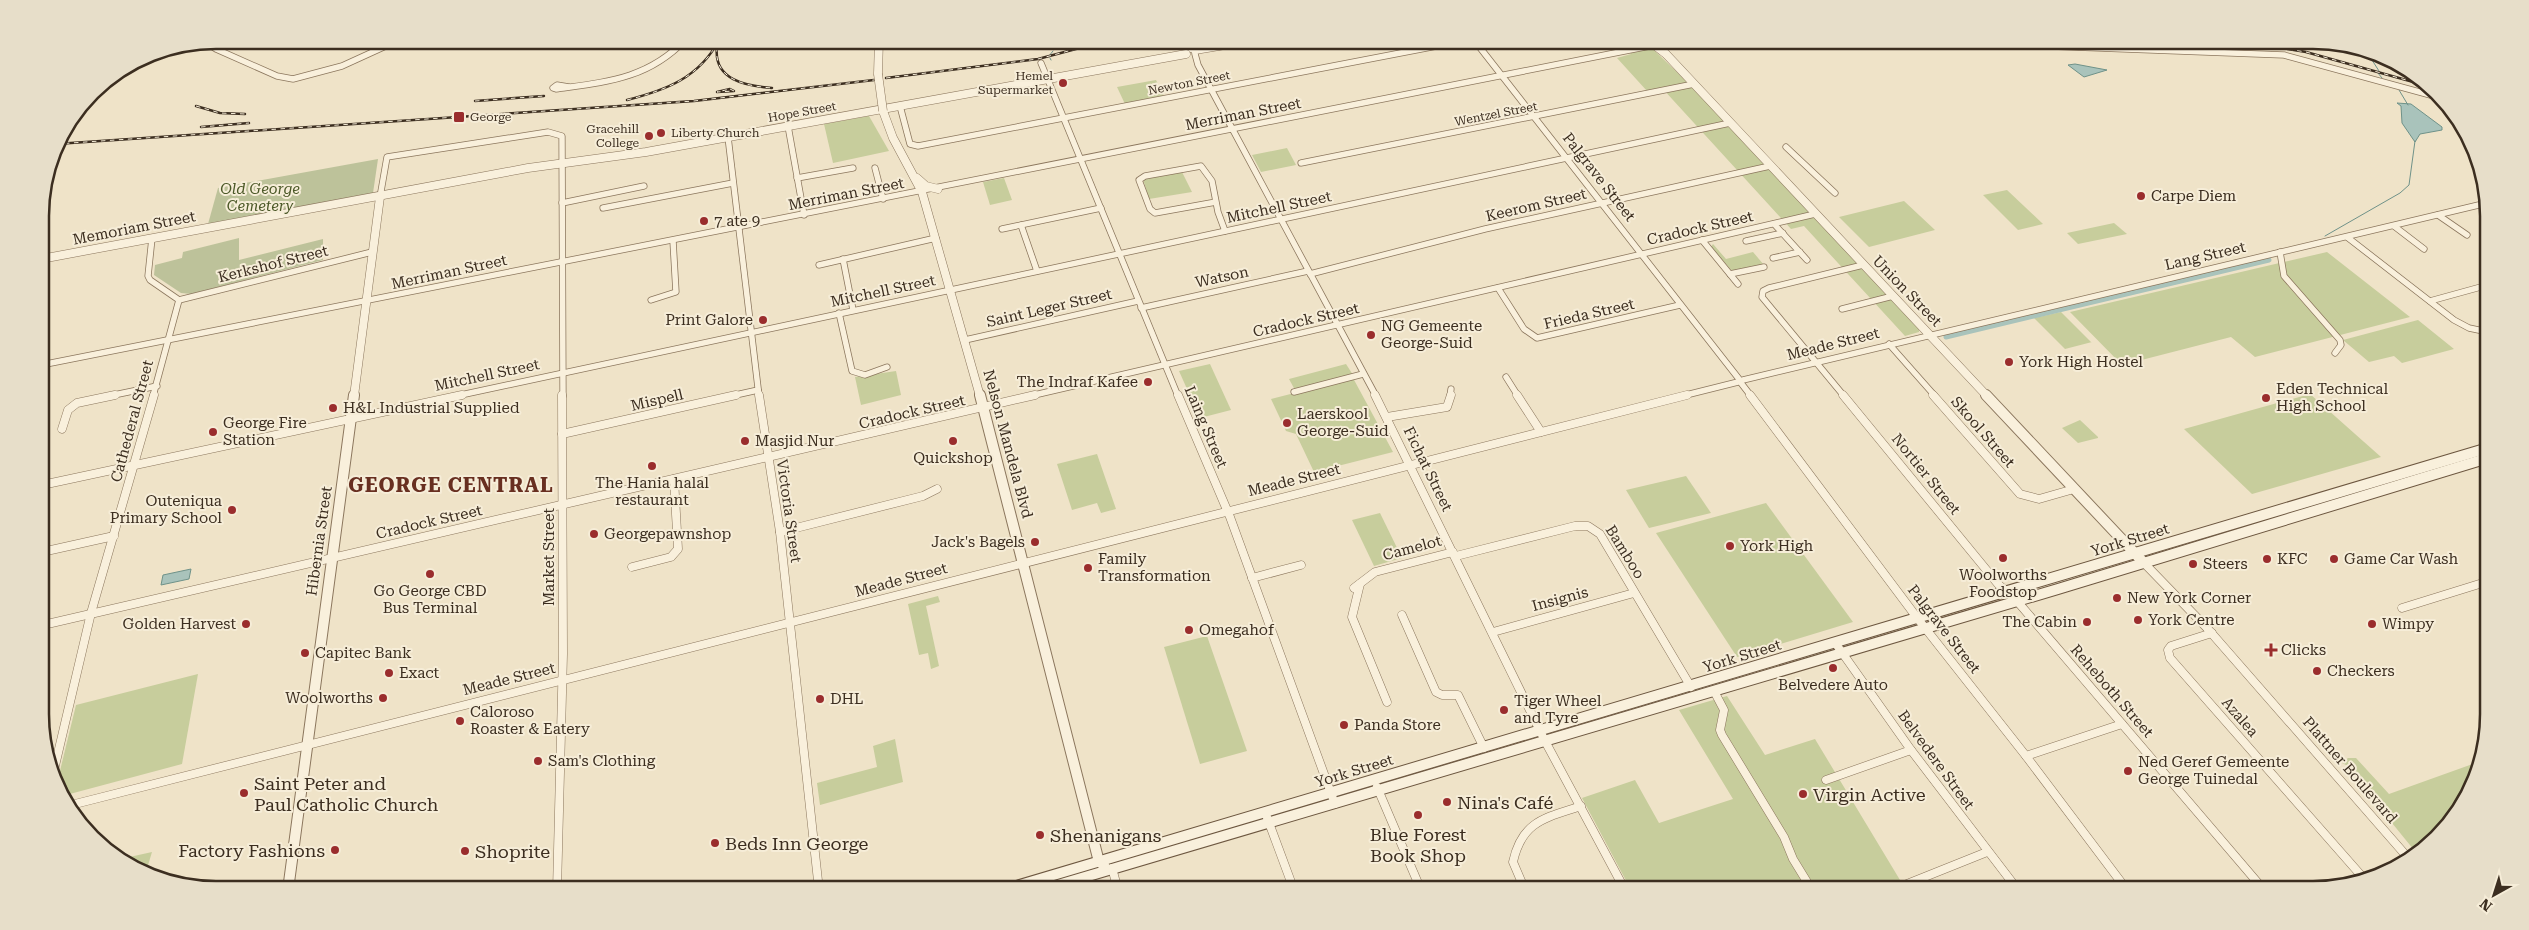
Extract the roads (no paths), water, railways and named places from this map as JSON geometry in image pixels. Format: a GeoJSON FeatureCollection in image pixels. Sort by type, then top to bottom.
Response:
{"type":"FeatureCollection","features":[{"type":"Feature","properties":{"kind":"street"},"geometry":{"type":"LineString","coordinates":[[217,49],[278,76],[291,79],[366,56],[380,49]]}},
{"type":"Feature","properties":{"kind":"street"},"geometry":{"type":"LineString","coordinates":[[569,87],[620,79],[642,72],[666,60],[676,49]]}},
{"type":"Feature","properties":{"kind":"street","name":"Nelson Mandela Blvd"},"geometry":{"type":"LineString","coordinates":[[879,49],[879,91],[882,111],[893,138],[922,192],[936,238],[984,408],[1099,862]]}},
{"type":"Feature","properties":{"kind":"street","name":"Fichat Street"},"geometry":{"type":"LineString","coordinates":[[1189,49],[1279,220],[1387,417],[1543,736],[1620,881]]}},
{"type":"Feature","properties":{"kind":"street","name":"Hope Street"},"geometry":{"type":"LineString","coordinates":[[380,196],[562,163],[646,152],[728,138],[1208,49]]}},
{"type":"Feature","properties":{"kind":"street","name":"Newton Street"},"geometry":{"type":"LineString","coordinates":[[900,106],[910,144],[914,146],[1422,49]]}},
{"type":"Feature","properties":{"kind":"street","name":"Palgrave Street"},"geometry":{"type":"LineString","coordinates":[[1481,49],[1740,381],[1924,628],[2026,756],[2120,881]]}},
{"type":"Feature","properties":{"kind":"street","name":"Merriman Street"},"geometry":{"type":"LineString","coordinates":[[49,364],[938,189],[1635,49]]}},
{"type":"Feature","properties":{"kind":"street","name":"Union Street"},"geometry":{"type":"LineString","coordinates":[[1659,49],[2144,563]]}},
{"type":"Feature","properties":{"kind":"street"},"geometry":{"type":"LineString","coordinates":[[2126,49],[2284,55],[2428,94]]}},
{"type":"Feature","properties":{"kind":"street","name":"Laing Street"},"geometry":{"type":"LineString","coordinates":[[1042,63],[1138,301],[1226,511],[1333,799]]}},
{"type":"Feature","properties":{"kind":"street","name":"Wentzel Street"},"geometry":{"type":"LineString","coordinates":[[1302,163],[1694,84]]}},
{"type":"Feature","properties":{"kind":"street","name":"Mitchell Street"},"geometry":{"type":"LineString","coordinates":[[49,483],[1730,123]]}},
{"type":"Feature","properties":{"kind":"street"},"geometry":{"type":"LineString","coordinates":[[788,126],[804,214]]}},
{"type":"Feature","properties":{"kind":"street","name":"Market Street"},"geometry":{"type":"LineString","coordinates":[[380,196],[387,156],[548,132],[562,136],[562,680],[557,881]]}},
{"type":"Feature","properties":{"kind":"street","name":"Victoria Street"},"geometry":{"type":"LineString","coordinates":[[728,138],[758,390],[780,532],[818,881]]}},
{"type":"Feature","properties":{"kind":"street"},"geometry":{"type":"LineString","coordinates":[[1786,146],[1835,194]]}},
{"type":"Feature","properties":{"kind":"street"},"geometry":{"type":"LineString","coordinates":[[1216,202],[1155,213],[1150,209],[1139,180],[1145,176],[1201,166],[1213,183],[1216,202],[1225,231]]}},
{"type":"Feature","properties":{"kind":"street","name":"Keerom Street"},"geometry":{"type":"LineString","coordinates":[[1309,273],[1400,253],[1476,232],[1770,166]]}},
{"type":"Feature","properties":{"kind":"street"},"geometry":{"type":"LineString","coordinates":[[798,178],[853,168]]}},
{"type":"Feature","properties":{"kind":"street"},"geometry":{"type":"LineString","coordinates":[[875,168],[883,199]]}},
{"type":"Feature","properties":{"kind":"street"},"geometry":{"type":"LineString","coordinates":[[913,175],[926,186],[938,189]]}},
{"type":"Feature","properties":{"kind":"street"},"geometry":{"type":"LineString","coordinates":[[604,208],[733,184]]}},
{"type":"Feature","properties":{"kind":"street"},"geometry":{"type":"LineString","coordinates":[[562,203],[644,186]]}},
{"type":"Feature","properties":{"kind":"street","name":"Memoriam Street"},"geometry":{"type":"LineString","coordinates":[[49,257],[380,196]]}},
{"type":"Feature","properties":{"kind":"street","name":"Hibernia Street"},"geometry":{"type":"LineString","coordinates":[[289,881],[380,196]]}},
{"type":"Feature","properties":{"kind":"street","name":"Lang Street"},"geometry":{"type":"LineString","coordinates":[[1929,334],[2480,205]]}},
{"type":"Feature","properties":{"kind":"street"},"geometry":{"type":"LineString","coordinates":[[1002,229],[1101,208]]}},
{"type":"Feature","properties":{"kind":"street","name":"Cradock Street"},"geometry":{"type":"LineString","coordinates":[[49,624],[1815,214]]}},
{"type":"Feature","properties":{"kind":"street"},"geometry":{"type":"LineString","coordinates":[[2438,215],[2467,235]]}},
{"type":"Feature","properties":{"kind":"street"},"geometry":{"type":"LineString","coordinates":[[1774,224],[1808,260]]}},
{"type":"Feature","properties":{"kind":"street"},"geometry":{"type":"LineString","coordinates":[[1021,225],[1037,271]]}},
{"type":"Feature","properties":{"kind":"street"},"geometry":{"type":"LineString","coordinates":[[2394,226],[2424,249]]}},
{"type":"Feature","properties":{"kind":"street"},"geometry":{"type":"LineString","coordinates":[[1746,242],[1783,233]]}},
{"type":"Feature","properties":{"kind":"street"},"geometry":{"type":"LineString","coordinates":[[2347,237],[2461,325],[2480,330]]}},
{"type":"Feature","properties":{"kind":"street"},"geometry":{"type":"LineString","coordinates":[[152,238],[148,276],[150,280],[179,300]]}},
{"type":"Feature","properties":{"kind":"street"},"geometry":{"type":"LineString","coordinates":[[819,265],[936,238]]}},
{"type":"Feature","properties":{"kind":"street"},"geometry":{"type":"LineString","coordinates":[[1702,240],[1738,284]]}},
{"type":"Feature","properties":{"kind":"street"},"geometry":{"type":"LineString","coordinates":[[651,300],[672,296],[676,292],[672,241]]}},
{"type":"Feature","properties":{"kind":"street","name":"Kerkshof Street"},"geometry":{"type":"LineString","coordinates":[[179,300],[372,252]]}},
{"type":"Feature","properties":{"kind":"street"},"geometry":{"type":"LineString","coordinates":[[1773,258],[1800,252]]}},
{"type":"Feature","properties":{"kind":"street"},"geometry":{"type":"LineString","coordinates":[[2280,252],[2284,276],[2290,286],[2340,340],[2341,345],[2335,353]]}},
{"type":"Feature","properties":{"kind":"street"},"geometry":{"type":"LineString","coordinates":[[844,259],[853,310]]}},
{"type":"Feature","properties":{"kind":"street","name":"Nortier Street"},"geometry":{"type":"LineString","coordinates":[[1863,265],[1769,288],[1762,294],[1765,301],[1818,362],[2007,593],[2016,601]]}},
{"type":"Feature","properties":{"kind":"street"},"geometry":{"type":"LineString","coordinates":[[1730,274],[1764,267]]}},
{"type":"Feature","properties":{"kind":"street","name":"Watson"},"geometry":{"type":"LineString","coordinates":[[1141,308],[1309,273]]}},
{"type":"Feature","properties":{"kind":"street"},"geometry":{"type":"LineString","coordinates":[[2430,301],[2480,287]]}},
{"type":"Feature","properties":{"kind":"street","name":"Frieda Street"},"geometry":{"type":"LineString","coordinates":[[1498,288],[1524,329],[1537,338],[1680,306]]}},
{"type":"Feature","properties":{"kind":"street"},"geometry":{"type":"LineString","coordinates":[[1842,309],[1893,296]]}},
{"type":"Feature","properties":{"kind":"street","name":"Cathederal Street"},"geometry":{"type":"LineString","coordinates":[[56,761],[91,614],[157,386],[179,300]]}},
{"type":"Feature","properties":{"kind":"street","name":"Saint Leger Street"},"geometry":{"type":"LineString","coordinates":[[964,340],[1138,301]]}},
{"type":"Feature","properties":{"kind":"street"},"geometry":{"type":"LineString","coordinates":[[839,313],[852,371],[857,375],[863,375],[887,367]]}},
{"type":"Feature","properties":{"kind":"street","name":"Meade Street"},"geometry":{"type":"LineString","coordinates":[[76,805],[1024,562],[1929,334]]}},
{"type":"Feature","properties":{"kind":"street","name":"Skool Street"},"geometry":{"type":"LineString","coordinates":[[1889,344],[2020,494],[2029,499],[2038,499],[2074,489]]}},
{"type":"Feature","properties":{"kind":"street"},"geometry":{"type":"LineString","coordinates":[[1294,392],[1363,374]]}},
{"type":"Feature","properties":{"kind":"street"},"geometry":{"type":"LineString","coordinates":[[1506,377],[1541,432]]}},
{"type":"Feature","properties":{"kind":"street"},"geometry":{"type":"LineString","coordinates":[[62,429],[68,410],[77,403],[157,386]]}},
{"type":"Feature","properties":{"kind":"street"},"geometry":{"type":"LineString","coordinates":[[1387,417],[1446,407],[1450,402],[1450,389]]}},
{"type":"Feature","properties":{"kind":"street","name":"Mispell"},"geometry":{"type":"LineString","coordinates":[[562,434],[758,390]]}},
{"type":"Feature","properties":{"kind":"street","name":"York Street"},"geometry":{"type":"LineString","coordinates":[[1070,881],[1237,831],[1270,824],[1333,799],[1543,736],[1691,687],[2480,450]]}},
{"type":"Feature","properties":{"kind":"street","name":"York Street"},"geometry":{"type":"LineString","coordinates":[[1377,786],[1484,748],[1543,736],[1714,691],[2480,460]]}},
{"type":"Feature","properties":{"kind":"street"},"geometry":{"type":"LineString","coordinates":[[632,567],[671,557],[678,549],[674,479]]}},
{"type":"Feature","properties":{"kind":"street"},"geometry":{"type":"LineString","coordinates":[[780,532],[923,496],[938,489]]}},
{"type":"Feature","properties":{"kind":"street","name":"Bamboo"},"geometry":{"type":"LineString","coordinates":[[1455,554],[1576,526],[1588,526],[1600,534],[1691,687]]}},
{"type":"Feature","properties":{"kind":"street"},"geometry":{"type":"LineString","coordinates":[[49,550],[114,536]]}},
{"type":"Feature","properties":{"kind":"street","name":"Camelot"},"geometry":{"type":"LineString","coordinates":[[1387,702],[1352,617],[1358,596],[1357,586],[1375,572],[1455,554]]}},
{"type":"Feature","properties":{"kind":"street","name":"Plattner Boulevard"},"geometry":{"type":"LineString","coordinates":[[2144,563],[2269,699],[2405,854]]}},
{"type":"Feature","properties":{"kind":"street"},"geometry":{"type":"LineString","coordinates":[[1252,578],[1301,565]]}},
{"type":"Feature","properties":{"kind":"street"},"geometry":{"type":"LineString","coordinates":[[2402,608],[2480,584]]}},
{"type":"Feature","properties":{"kind":"street","name":"Insignis"},"geometry":{"type":"LineString","coordinates":[[1493,632],[1634,593]]}},
{"type":"Feature","properties":{"kind":"street","name":"Reheboth Street"},"geometry":{"type":"LineString","coordinates":[[2016,601],[2256,881]]}},
{"type":"Feature","properties":{"kind":"street"},"geometry":{"type":"LineString","coordinates":[[1402,615],[1436,692],[1442,695],[1458,695],[1484,748]]}},
{"type":"Feature","properties":{"kind":"street","name":"Azalea"},"geometry":{"type":"LineString","coordinates":[[2210,634],[2171,646],[2168,650],[2170,658],[2360,874]]}},
{"type":"Feature","properties":{"kind":"street","name":"Belvedere Street"},"geometry":{"type":"LineString","coordinates":[[1836,644],[1911,750],[2011,881]]}},
{"type":"Feature","properties":{"kind":"street"},"geometry":{"type":"LineString","coordinates":[[1714,691],[1725,711],[1725,720],[1720,730],[1722,735],[1784,837],[1793,858],[1807,881]]}},
{"type":"Feature","properties":{"kind":"street"},"geometry":{"type":"LineString","coordinates":[[2026,756],[2122,724]]}},
{"type":"Feature","properties":{"kind":"street"},"geometry":{"type":"LineString","coordinates":[[1826,780],[1911,750]]}},
{"type":"Feature","properties":{"kind":"street"},"geometry":{"type":"LineString","coordinates":[[1377,786],[1417,881]]}},
{"type":"Feature","properties":{"kind":"street","name":"York Street"},"geometry":{"type":"LineString","coordinates":[[1035,881],[1265,812],[1333,799]]}},
{"type":"Feature","properties":{"kind":"street"},"geometry":{"type":"LineString","coordinates":[[1521,881],[1513,862],[1525,830],[1533,823],[1581,806]]}},
{"type":"Feature","properties":{"kind":"street"},"geometry":{"type":"LineString","coordinates":[[1265,812],[1291,881]]}},
{"type":"Feature","properties":{"kind":"street"},"geometry":{"type":"LineString","coordinates":[[1921,881],[1987,852]]}},
{"type":"Feature","properties":{"kind":"street"},"geometry":{"type":"LineString","coordinates":[[1099,862],[1112,868],[1116,881]]}},
{"type":"Feature","properties":{"kind":"water"},"geometry":{"type":"Polygon","coordinates":[[[2075,64],[2107,70],[2084,77],[2068,65],[2075,64]]]}},
{"type":"Feature","properties":{"kind":"water"},"geometry":{"type":"Polygon","coordinates":[[[2397,103],[2411,104],[2442,127],[2442,130],[2420,134],[2415,142],[2402,123],[2401,106],[2397,103]]]}},
{"type":"Feature","properties":{"kind":"water"},"geometry":{"type":"Polygon","coordinates":[[[191,569],[189,579],[161,585],[163,575],[191,569]]]}},
{"type":"Feature","properties":{"kind":"waterway"},"geometry":{"type":"LineString","coordinates":[[1049,56],[1053,51]]}},
{"type":"Feature","properties":{"kind":"waterway"},"geometry":{"type":"LineString","coordinates":[[2372,60],[2379,71]]}},
{"type":"Feature","properties":{"kind":"waterway"},"geometry":{"type":"LineString","coordinates":[[2378,73],[2382,78]]}},
{"type":"Feature","properties":{"kind":"waterway"},"geometry":{"type":"LineString","coordinates":[[2399,90],[2408,105]]}},
{"type":"Feature","properties":{"kind":"waterway"},"geometry":{"type":"LineString","coordinates":[[2325,236],[2400,193],[2409,185],[2415,141]]}},
{"type":"Feature","properties":{"kind":"waterway"},"geometry":{"type":"LineString","coordinates":[[1946,337],[2269,260]]}},
{"type":"Feature","properties":{"kind":"railway"},"geometry":{"type":"LineString","coordinates":[[627,100],[655,92],[680,80],[702,64],[713,49]]}},
{"type":"Feature","properties":{"kind":"railway"},"geometry":{"type":"LineString","coordinates":[[717,49],[720,67],[733,79],[742,83],[772,88]]}},
{"type":"Feature","properties":{"kind":"railway"},"geometry":{"type":"LineString","coordinates":[[886,78],[1038,59],[1076,49]]}},
{"type":"Feature","properties":{"kind":"railway"},"geometry":{"type":"LineString","coordinates":[[2288,49],[2306,52],[2413,82]]}},
{"type":"Feature","properties":{"kind":"railway"},"geometry":{"type":"LineString","coordinates":[[65,143],[694,101],[874,80]]}},
{"type":"Feature","properties":{"kind":"railway"},"geometry":{"type":"LineString","coordinates":[[730,89],[734,91],[717,92],[730,89]]}},
{"type":"Feature","properties":{"kind":"railway"},"geometry":{"type":"LineString","coordinates":[[475,101],[544,96]]}},
{"type":"Feature","properties":{"kind":"railway"},"geometry":{"type":"LineString","coordinates":[[196,106],[220,113],[245,114]]}},
{"type":"Feature","properties":{"kind":"railway"},"geometry":{"type":"LineString","coordinates":[[201,127],[249,123]]}},
{"type":"Feature","properties":{"kind":"place","name":"Hemel Supermarket"},"geometry":{"type":"Point","coordinates":[1063,83]}},
{"type":"Feature","properties":{"kind":"place","name":"George"},"geometry":{"type":"Point","coordinates":[459,117]}},
{"type":"Feature","properties":{"kind":"place","name":"Liberty Church"},"geometry":{"type":"Point","coordinates":[661,133]}},
{"type":"Feature","properties":{"kind":"place","name":"Gracehill College"},"geometry":{"type":"Point","coordinates":[649,136]}},
{"type":"Feature","properties":{"kind":"place","name":"Carpe Diem"},"geometry":{"type":"Point","coordinates":[2141,196]}},
{"type":"Feature","properties":{"kind":"place","name":"7 ate 9"},"geometry":{"type":"Point","coordinates":[704,221]}},
{"type":"Feature","properties":{"kind":"place","name":"Print Galore"},"geometry":{"type":"Point","coordinates":[763,320]}},
{"type":"Feature","properties":{"kind":"place","name":"NG Gemeente George-Suid"},"geometry":{"type":"Point","coordinates":[1371,335]}},
{"type":"Feature","properties":{"kind":"place","name":"York High Hostel"},"geometry":{"type":"Point","coordinates":[2009,362]}},
{"type":"Feature","properties":{"kind":"place","name":"The Indraf Kafee"},"geometry":{"type":"Point","coordinates":[1148,382]}},
{"type":"Feature","properties":{"kind":"place","name":"Eden Technical High School"},"geometry":{"type":"Point","coordinates":[2266,398]}},
{"type":"Feature","properties":{"kind":"place","name":"H&L Industrial Supplied"},"geometry":{"type":"Point","coordinates":[333,408]}},
{"type":"Feature","properties":{"kind":"place","name":"Laerskool George-Suid"},"geometry":{"type":"Point","coordinates":[1287,423]}},
{"type":"Feature","properties":{"kind":"place","name":"George Fire Station"},"geometry":{"type":"Point","coordinates":[213,432]}},
{"type":"Feature","properties":{"kind":"place","name":"Masjid Nur"},"geometry":{"type":"Point","coordinates":[745,441]}},
{"type":"Feature","properties":{"kind":"place","name":"Quickshop"},"geometry":{"type":"Point","coordinates":[953,441]}},
{"type":"Feature","properties":{"kind":"place","name":"The Hania halal restaurant"},"geometry":{"type":"Point","coordinates":[652,466]}},
{"type":"Feature","properties":{"kind":"place","name":"Outeniqua Primary School"},"geometry":{"type":"Point","coordinates":[232,510]}},
{"type":"Feature","properties":{"kind":"place","name":"Georgepawnshop"},"geometry":{"type":"Point","coordinates":[594,534]}},
{"type":"Feature","properties":{"kind":"place","name":"Jack's Bagels"},"geometry":{"type":"Point","coordinates":[1035,542]}},
{"type":"Feature","properties":{"kind":"place","name":"York High"},"geometry":{"type":"Point","coordinates":[1730,546]}},
{"type":"Feature","properties":{"kind":"place","name":"Woolworths Foodstop"},"geometry":{"type":"Point","coordinates":[2003,558]}},
{"type":"Feature","properties":{"kind":"place","name":"KFC"},"geometry":{"type":"Point","coordinates":[2267,559]}},
{"type":"Feature","properties":{"kind":"place","name":"Game Car Wash"},"geometry":{"type":"Point","coordinates":[2334,559]}},
{"type":"Feature","properties":{"kind":"place","name":"Steers"},"geometry":{"type":"Point","coordinates":[2193,564]}},
{"type":"Feature","properties":{"kind":"place","name":"Family Transformation"},"geometry":{"type":"Point","coordinates":[1088,568]}},
{"type":"Feature","properties":{"kind":"place","name":"Go George CBD Bus Terminal"},"geometry":{"type":"Point","coordinates":[430,574]}},
{"type":"Feature","properties":{"kind":"place","name":"New York Corner"},"geometry":{"type":"Point","coordinates":[2117,598]}},
{"type":"Feature","properties":{"kind":"place","name":"York Centre"},"geometry":{"type":"Point","coordinates":[2138,620]}},
{"type":"Feature","properties":{"kind":"place","name":"The Cabin"},"geometry":{"type":"Point","coordinates":[2087,622]}},
{"type":"Feature","properties":{"kind":"place","name":"Golden Harvest"},"geometry":{"type":"Point","coordinates":[246,624]}},
{"type":"Feature","properties":{"kind":"place","name":"Wimpy"},"geometry":{"type":"Point","coordinates":[2372,624]}},
{"type":"Feature","properties":{"kind":"place","name":"Omegahof"},"geometry":{"type":"Point","coordinates":[1189,630]}},
{"type":"Feature","properties":{"kind":"place","name":"Clicks"},"geometry":{"type":"Point","coordinates":[2271,650]}},
{"type":"Feature","properties":{"kind":"place","name":"Capitec Bank"},"geometry":{"type":"Point","coordinates":[305,653]}},
{"type":"Feature","properties":{"kind":"place","name":"Belvedere Auto"},"geometry":{"type":"Point","coordinates":[1833,668]}},
{"type":"Feature","properties":{"kind":"place","name":"Checkers"},"geometry":{"type":"Point","coordinates":[2317,671]}},
{"type":"Feature","properties":{"kind":"place","name":"Exact"},"geometry":{"type":"Point","coordinates":[389,673]}},
{"type":"Feature","properties":{"kind":"place","name":"Woolworths"},"geometry":{"type":"Point","coordinates":[383,698]}},
{"type":"Feature","properties":{"kind":"place","name":"DHL"},"geometry":{"type":"Point","coordinates":[820,699]}},
{"type":"Feature","properties":{"kind":"place","name":"Tiger Wheel and Tyre"},"geometry":{"type":"Point","coordinates":[1504,710]}},
{"type":"Feature","properties":{"kind":"place","name":"Caloroso Roaster & Eatery"},"geometry":{"type":"Point","coordinates":[460,721]}},
{"type":"Feature","properties":{"kind":"place","name":"Panda Store"},"geometry":{"type":"Point","coordinates":[1344,725]}},
{"type":"Feature","properties":{"kind":"place","name":"Sam's Clothing"},"geometry":{"type":"Point","coordinates":[538,761]}},
{"type":"Feature","properties":{"kind":"place","name":"Ned Geref Gemeente George Tuinedal"},"geometry":{"type":"Point","coordinates":[2128,771]}},
{"type":"Feature","properties":{"kind":"place","name":"Saint Peter and Paul Catholic Church"},"geometry":{"type":"Point","coordinates":[244,793]}},
{"type":"Feature","properties":{"kind":"place","name":"Virgin Active"},"geometry":{"type":"Point","coordinates":[1803,794]}},
{"type":"Feature","properties":{"kind":"place","name":"Nina's Café"},"geometry":{"type":"Point","coordinates":[1447,802]}},
{"type":"Feature","properties":{"kind":"place","name":"Blue Forest Book Shop"},"geometry":{"type":"Point","coordinates":[1418,815]}},
{"type":"Feature","properties":{"kind":"place","name":"Shenanigans"},"geometry":{"type":"Point","coordinates":[1040,835]}},
{"type":"Feature","properties":{"kind":"place","name":"Beds Inn George"},"geometry":{"type":"Point","coordinates":[715,843]}},
{"type":"Feature","properties":{"kind":"place","name":"Factory Fashions"},"geometry":{"type":"Point","coordinates":[335,850]}},
{"type":"Feature","properties":{"kind":"place","name":"Shoprite"},"geometry":{"type":"Point","coordinates":[465,851]}},
{"type":"Feature","properties":{"kind":"district","name":"GEORGE CENTRAL"},"geometry":{"type":"Point","coordinates":[451,485]}},
{"type":"Feature","properties":{"kind":"park label","name":"Old George Cemetery"},"geometry":{"type":"Point","coordinates":[260,198]}}]}
